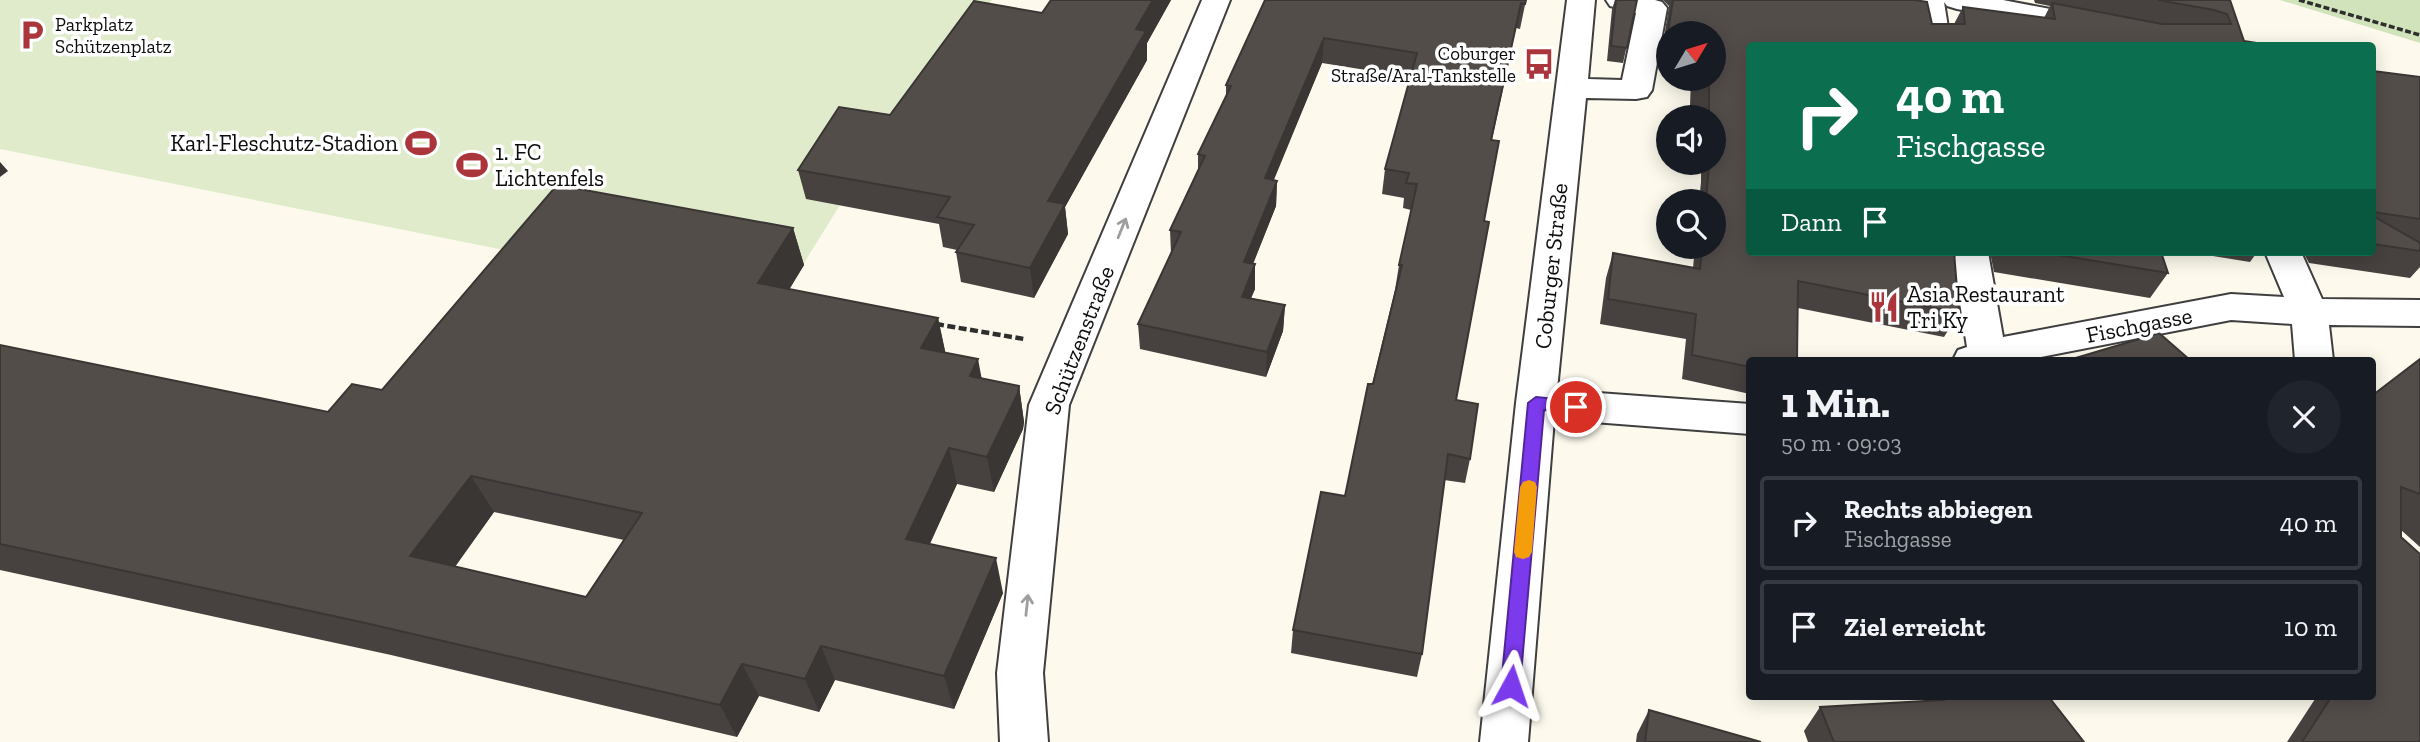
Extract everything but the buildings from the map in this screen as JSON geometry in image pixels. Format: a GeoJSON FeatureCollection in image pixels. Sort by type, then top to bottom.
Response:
{"type":"FeatureCollection","features":[{"type":"Feature","properties":{"kind":"street","name":"Schützenstraße"},"geometry":{"type":"LineString","coordinates":[[1024,742],[1020,673],[1049,405],[1216,0]]}},
{"type":"Feature","properties":{"kind":"street","name":"Coburger Straße"},"geometry":{"type":"LineString","coordinates":[[1504,742],[1536,403],[1581,0]]}},
{"type":"Feature","properties":{"kind":"street"},"geometry":{"type":"LineString","coordinates":[[1570,88],[1636,90],[1652,8],[1620,0]]}},
{"type":"Feature","properties":{"kind":"street"},"geometry":{"type":"LineString","coordinates":[[1929,0],[1935,42]]}},
{"type":"Feature","properties":{"kind":"street"},"geometry":{"type":"LineString","coordinates":[[1957,0],[2181,42]]}},
{"type":"Feature","properties":{"kind":"street"},"geometry":{"type":"LineString","coordinates":[[1970,256],[1980,357]]}},
{"type":"Feature","properties":{"kind":"street"},"geometry":{"type":"LineString","coordinates":[[2285,256],[2309,312],[2314,357]]}},
{"type":"Feature","properties":{"kind":"street","name":"Fischgasse"},"geometry":{"type":"LineString","coordinates":[[1985,357],[2231,307],[2309,312],[2420,313]]}},
{"type":"Feature","properties":{"kind":"street"},"geometry":{"type":"LineString","coordinates":[[1536,403],[1746,419]]}},
{"type":"Feature","properties":{"kind":"path"},"geometry":{"type":"LineString","coordinates":[[2299,0],[2420,35]]}},
{"type":"Feature","properties":{"kind":"path"},"geometry":{"type":"LineString","coordinates":[[926,323],[1073,347]]}},
{"type":"Feature","properties":{"kind":"green space","name":"1. FC Lichtenfels"},"geometry":{"type":"Polygon","coordinates":[[[0,0],[992,0],[879,142],[778,305],[0,149],[0,0]]]}},
{"type":"Feature","properties":{"kind":"green space"},"geometry":{"type":"Polygon","coordinates":[[[2280,0],[2420,0],[2420,43],[2280,0]]]}},
{"type":"Feature","properties":{"kind":"slow traffic"},"geometry":{"type":"LineString","coordinates":[[1523,552],[1529,487]]}},
{"type":"Feature","properties":{"kind":"place","name":"Parkplatz Schützenplatz"},"geometry":{"type":"Point","coordinates":[32,35]}},
{"type":"Feature","properties":{"kind":"place","name":"Coburger Straße/Aral-Tankstelle"},"geometry":{"type":"Point","coordinates":[1539,64]}},
{"type":"Feature","properties":{"kind":"place","name":"Karl-Fleschutz-Stadion"},"geometry":{"type":"Point","coordinates":[421,143]}},
{"type":"Feature","properties":{"kind":"place","name":"1. FC Lichtenfels"},"geometry":{"type":"Point","coordinates":[472,165]}},
{"type":"Feature","properties":{"kind":"place","name":"Asia Restaurant Tri Ky"},"geometry":{"type":"Point","coordinates":[1884,307]}},
{"type":"Feature","properties":{"kind":"route"},"geometry":{"type":"LineString","coordinates":[[1511,686],[1536,403],[1576,407]]}}]}
